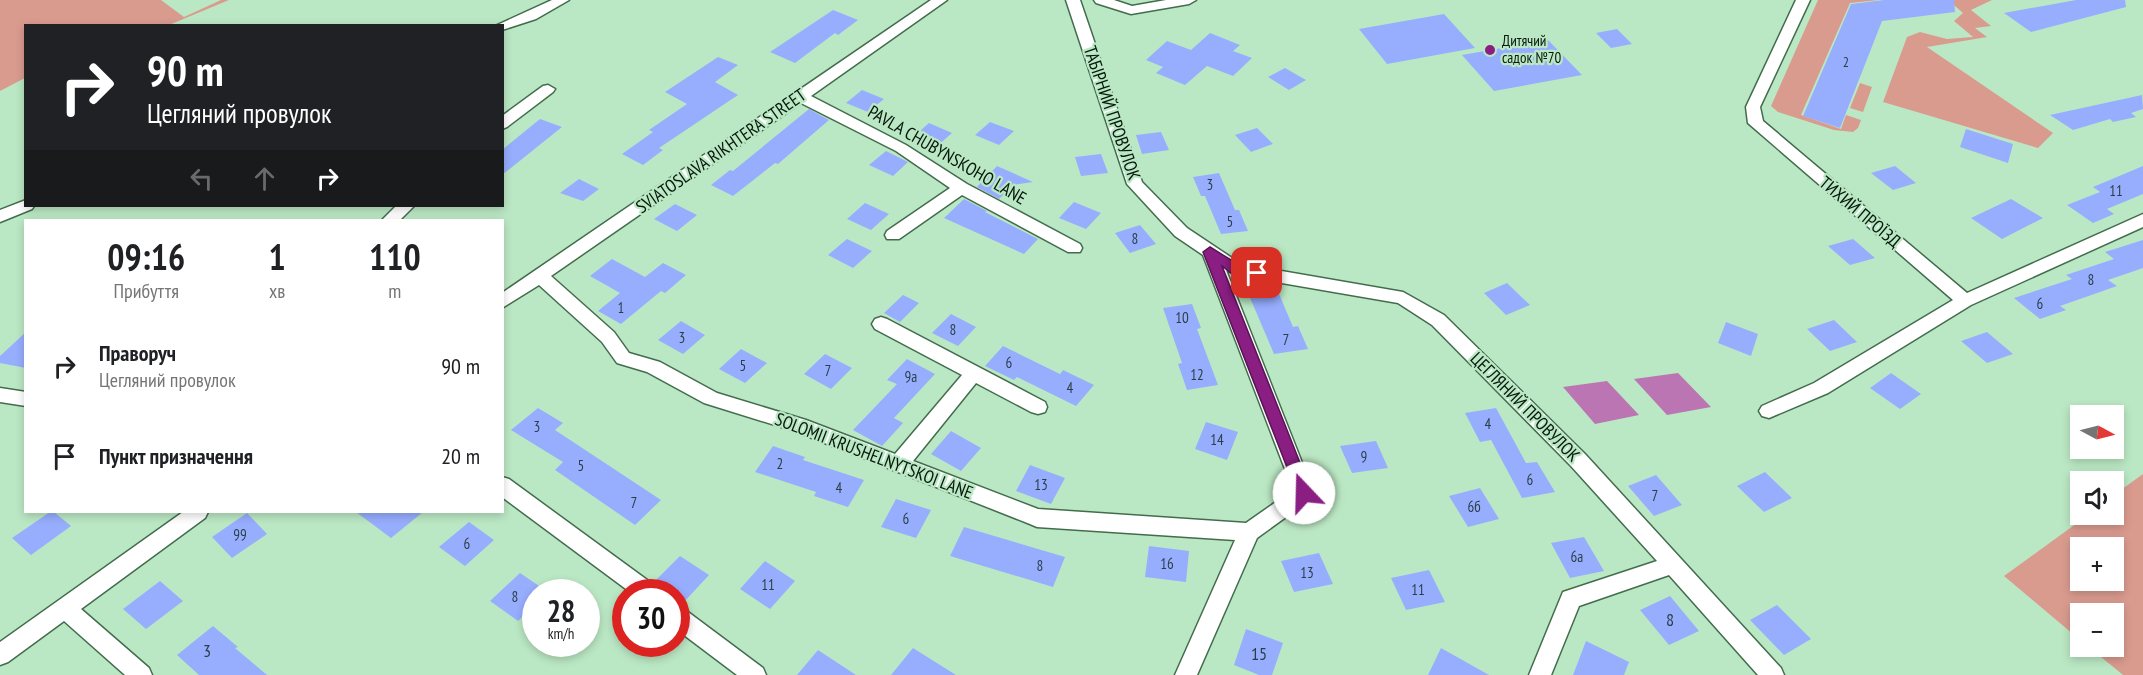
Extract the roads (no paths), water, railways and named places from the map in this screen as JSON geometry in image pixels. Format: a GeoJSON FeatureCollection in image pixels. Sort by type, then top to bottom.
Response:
{"type":"FeatureCollection","features":[{"type":"Feature","properties":{"kind":"street"},"geometry":{"type":"LineString","coordinates":[[504,25],[531,16],[562,0]]}},
{"type":"Feature","properties":{"kind":"street","name":"SVIATOSLAVA RIKHTERA STREET"},"geometry":{"type":"LineString","coordinates":[[504,301],[940,0]]}},
{"type":"Feature","properties":{"kind":"street","name":"ТАБІРНИЙ ПРОВУЛОК"},"geometry":{"type":"LineString","coordinates":[[1073,0],[1135,184],[1181,232],[1210,252]]}},
{"type":"Feature","properties":{"kind":"street"},"geometry":{"type":"LineString","coordinates":[[1101,0],[1131,10],[1189,0]]}},
{"type":"Feature","properties":{"kind":"street","name":"ТИХИЙ ПРОЇЗД"},"geometry":{"type":"LineString","coordinates":[[1803,0],[1753,108],[1756,123],[1965,301]]}},
{"type":"Feature","properties":{"kind":"street"},"geometry":{"type":"LineString","coordinates":[[504,122],[548,89]]}},
{"type":"Feature","properties":{"kind":"street","name":"PAVLA CHUBYNSKOHO LANE"},"geometry":{"type":"LineString","coordinates":[[801,97],[901,148],[961,188],[1074,248]]}},
{"type":"Feature","properties":{"kind":"street"},"geometry":{"type":"LineString","coordinates":[[893,235],[961,188]]}},
{"type":"Feature","properties":{"kind":"street"},"geometry":{"type":"LineString","coordinates":[[0,216],[24,206]]}},
{"type":"Feature","properties":{"kind":"street"},"geometry":{"type":"LineString","coordinates":[[391,219],[405,207]]}},
{"type":"Feature","properties":{"kind":"street"},"geometry":{"type":"LineString","coordinates":[[1769,411],[1821,388],[1965,301],[2143,220]]}},
{"type":"Feature","properties":{"kind":"street"},"geometry":{"type":"LineString","coordinates":[[1186,675],[1249,532],[1304,493],[1210,252]]}},
{"type":"Feature","properties":{"kind":"street","name":"ЦЕГЛЯНИЙ ПРОВУЛОК"},"geometry":{"type":"LineString","coordinates":[[1210,252],[1236,269],[1403,298],[1438,320],[1578,460],[1773,675]]}},
{"type":"Feature","properties":{"kind":"street","name":"SOLOMII KRUSHELNYTSKOI LANE"},"geometry":{"type":"LineString","coordinates":[[541,276],[608,337],[623,358],[653,367],[711,398],[799,425],[1037,518],[1249,532]]}},
{"type":"Feature","properties":{"kind":"street"},"geometry":{"type":"LineString","coordinates":[[881,324],[1038,407]]}},
{"type":"Feature","properties":{"kind":"street"},"geometry":{"type":"LineString","coordinates":[[898,465],[974,373]]}},
{"type":"Feature","properties":{"kind":"street"},"geometry":{"type":"LineString","coordinates":[[0,395],[24,399]]}},
{"type":"Feature","properties":{"kind":"street"},"geometry":{"type":"LineString","coordinates":[[504,486],[629,579]]}},
{"type":"Feature","properties":{"kind":"street"},"geometry":{"type":"LineString","coordinates":[[0,655],[197,513]]}},
{"type":"Feature","properties":{"kind":"street"},"geometry":{"type":"LineString","coordinates":[[1540,675],[1571,599],[1673,565]]}},
{"type":"Feature","properties":{"kind":"street"},"geometry":{"type":"LineString","coordinates":[[64,607],[141,675]]}},
{"type":"Feature","properties":{"kind":"street"},"geometry":{"type":"LineString","coordinates":[[690,626],[755,675]]}},
{"type":"Feature","properties":{"kind":"place","name":"Дитячий садок №70"},"geometry":{"type":"Point","coordinates":[1490,50]}}]}
